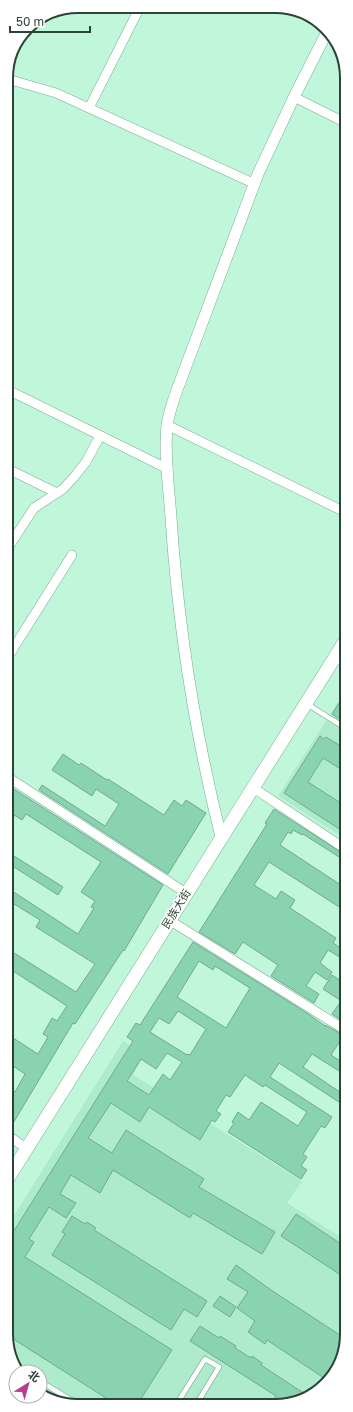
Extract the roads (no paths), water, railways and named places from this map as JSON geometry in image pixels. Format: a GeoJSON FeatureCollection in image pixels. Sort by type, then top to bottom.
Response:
{"type":"FeatureCollection","features":[{"type":"Feature","properties":{"kind":"main road","name":"民族大街"},"geometry":{"type":"LineString","coordinates":[[13,1170],[220,837],[340,649]]}},
{"type":"Feature","properties":{"kind":"street"},"geometry":{"type":"LineString","coordinates":[[89,108],[137,13]]}},
{"type":"Feature","properties":{"kind":"street"},"geometry":{"type":"LineString","coordinates":[[220,837],[207,783],[180,619],[175,576],[168,469],[167,425],[170,408],[255,184],[294,97],[324,37]]}},
{"type":"Feature","properties":{"kind":"street"},"geometry":{"type":"LineString","coordinates":[[13,81],[56,93],[255,184]]}},
{"type":"Feature","properties":{"kind":"street"},"geometry":{"type":"LineString","coordinates":[[294,97],[340,119]]}},
{"type":"Feature","properties":{"kind":"street"},"geometry":{"type":"LineString","coordinates":[[13,392],[168,469]]}},
{"type":"Feature","properties":{"kind":"street"},"geometry":{"type":"LineString","coordinates":[[167,425],[340,510]]}},
{"type":"Feature","properties":{"kind":"street"},"geometry":{"type":"LineString","coordinates":[[13,540],[34,508],[63,489],[71,481],[82,467],[100,436]]}},
{"type":"Feature","properties":{"kind":"street"},"geometry":{"type":"LineString","coordinates":[[13,471],[57,492]]}},
{"type":"Feature","properties":{"kind":"street"},"geometry":{"type":"LineString","coordinates":[[13,649],[72,555]]}},
{"type":"Feature","properties":{"kind":"street"},"geometry":{"type":"LineString","coordinates":[[13,781],[186,893]]}},
{"type":"Feature","properties":{"kind":"street"},"geometry":{"type":"LineString","coordinates":[[252,787],[340,845]]}},
{"type":"Feature","properties":{"kind":"street"},"geometry":{"type":"LineString","coordinates":[[169,920],[340,1027]]}},
{"type":"Feature","properties":{"kind":"street"},"geometry":{"type":"LineString","coordinates":[[13,1139],[26,1148]]}},
{"type":"Feature","properties":{"kind":"lane"},"geometry":{"type":"LineString","coordinates":[[305,703],[340,725]]}},
{"type":"Feature","properties":{"kind":"lane"},"geometry":{"type":"LineString","coordinates":[[180,1399],[205,1359],[219,1367],[200,1399]]}},
{"type":"Feature","properties":{"kind":"lane"},"geometry":{"type":"LineString","coordinates":[[48,1385],[68,1398]]}}]}
